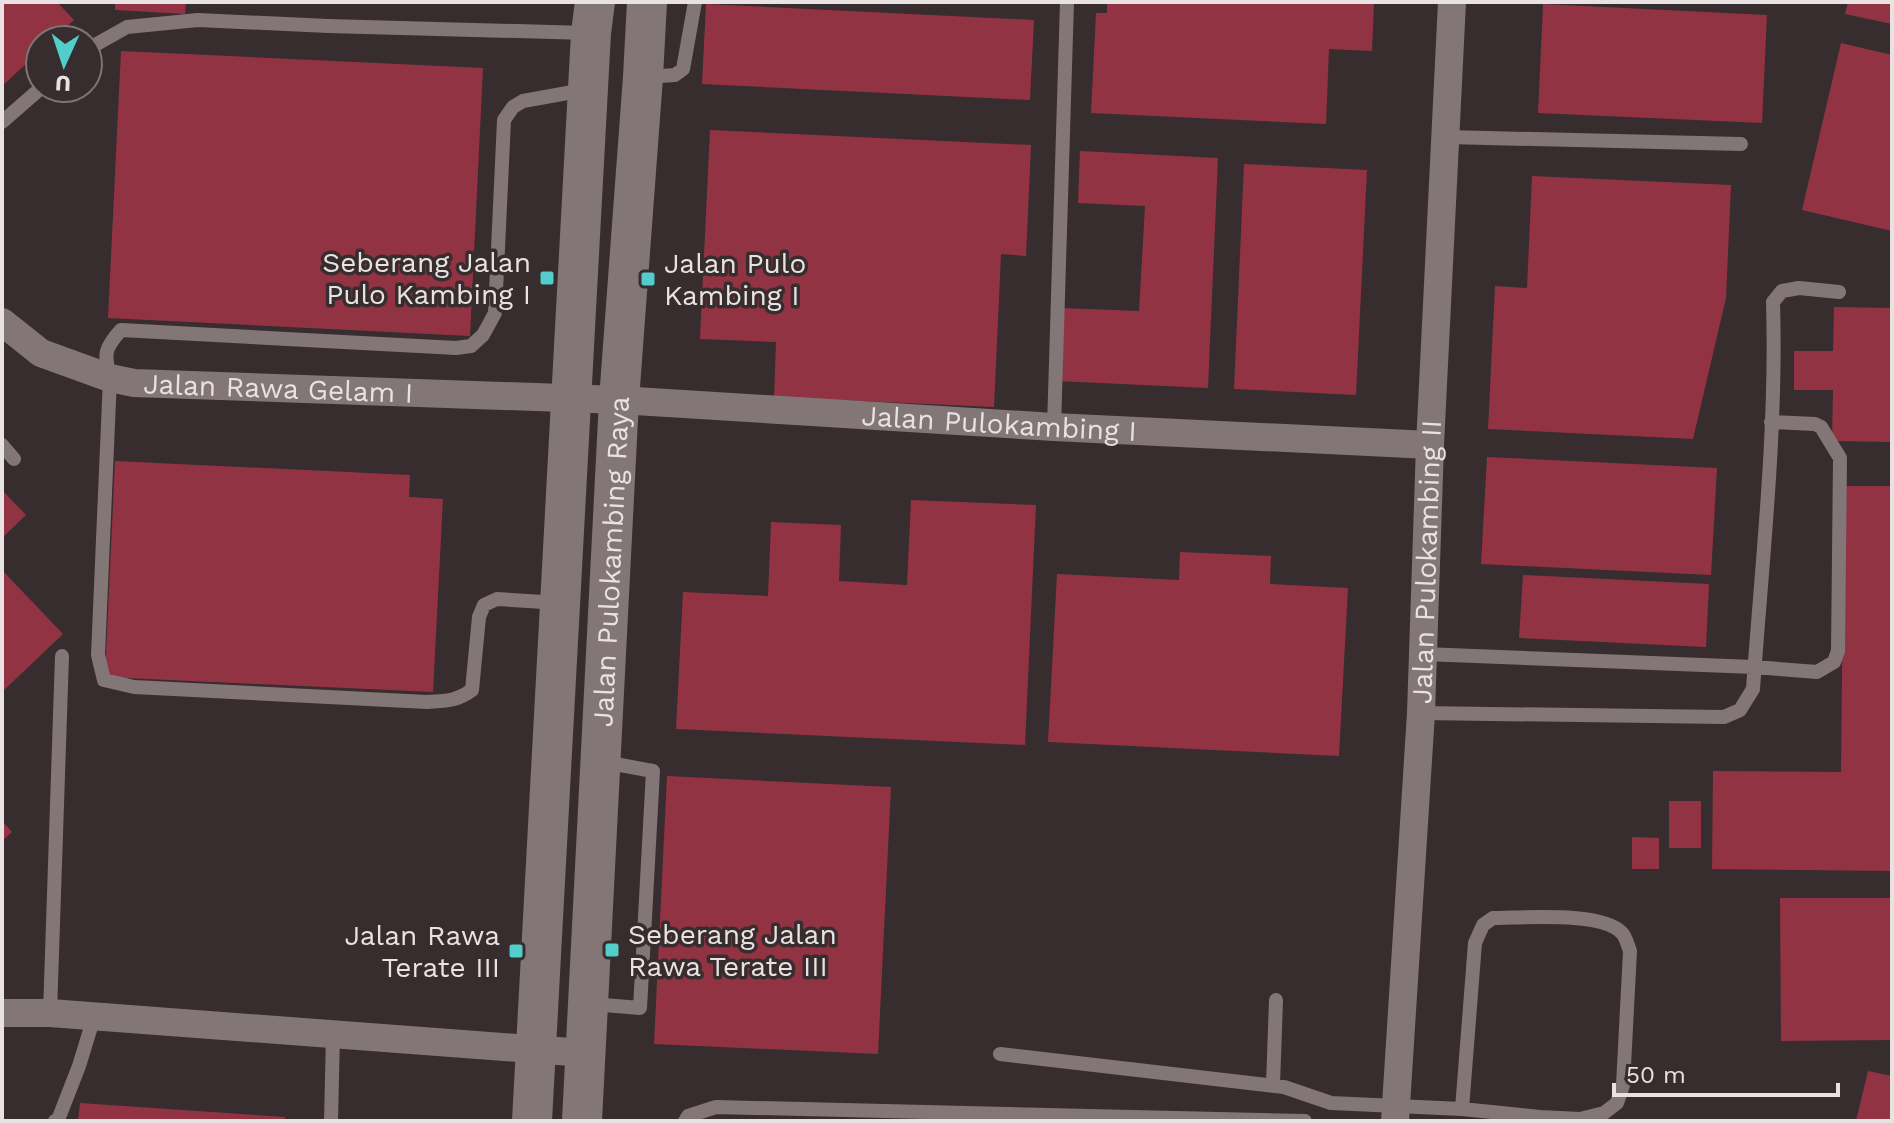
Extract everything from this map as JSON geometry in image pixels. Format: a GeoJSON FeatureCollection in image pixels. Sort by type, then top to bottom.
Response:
{"type":"FeatureCollection","features":[{"type":"Feature","properties":{"kind":"street","name":"Jalan Pulokambing Raya"},"geometry":{"type":"LineString","coordinates":[[582,1121],[619,400],[647,2]]}},
{"type":"Feature","properties":{"kind":"street","name":"Jalan Pulokambing II"},"geometry":{"type":"LineString","coordinates":[[1395,1114],[1421,713],[1430,445],[1452,2]]}},
{"type":"Feature","properties":{"kind":"street","name":"Jalan Pulokambing Raya"},"geometry":{"type":"LineString","coordinates":[[532,1121],[593,18]]}},
{"type":"Feature","properties":{"kind":"street","name":"Jalan Rawa Gelam I"},"geometry":{"type":"LineString","coordinates":[[2,322],[41,353],[110,378],[134,383],[570,398]]}},
{"type":"Feature","properties":{"kind":"street","name":"Jalan Pulokambing I"},"geometry":{"type":"LineString","coordinates":[[570,398],[1054,427],[1430,445]]}},
{"type":"Feature","properties":{"kind":"street"},"geometry":{"type":"LineString","coordinates":[[2,1013],[50,1013],[584,1053]]}},
{"type":"Feature","properties":{"kind":"lane"},"geometry":{"type":"LineString","coordinates":[[643,77],[675,75],[683,69],[695,2]]}},
{"type":"Feature","properties":{"kind":"lane"},"geometry":{"type":"LineString","coordinates":[[1054,427],[1067,2]]}},
{"type":"Feature","properties":{"kind":"lane"},"geometry":{"type":"LineString","coordinates":[[104,40],[127,27],[198,20],[328,26],[593,18]]}},
{"type":"Feature","properties":{"kind":"lane"},"geometry":{"type":"LineString","coordinates":[[561,603],[497,599],[484,605],[479,617],[472,690],[461,698],[447,701],[134,687],[104,680],[98,655],[110,378],[105,359],[107,346],[121,330],[456,348],[471,346],[483,335],[495,313],[504,120],[513,107],[523,101],[588,90]]}},
{"type":"Feature","properties":{"kind":"lane"},"geometry":{"type":"LineString","coordinates":[[2,122],[24,103]]}},
{"type":"Feature","properties":{"kind":"lane"},"geometry":{"type":"LineString","coordinates":[[1447,137],[1741,144]]}},
{"type":"Feature","properties":{"kind":"lane"},"geometry":{"type":"LineString","coordinates":[[1421,713],[1724,717],[1740,710],[1753,689],[1771,422],[1773,302],[1782,291],[1799,288],[1839,292]]}},
{"type":"Feature","properties":{"kind":"lane"},"geometry":{"type":"LineString","coordinates":[[1423,654],[1817,672],[1834,662],[1838,651],[1840,458],[1821,427],[1771,422]]}},
{"type":"Feature","properties":{"kind":"lane"},"geometry":{"type":"LineString","coordinates":[[2,445],[14,459]]}},
{"type":"Feature","properties":{"kind":"lane"},"geometry":{"type":"LineString","coordinates":[[50,1013],[62,656]]}},
{"type":"Feature","properties":{"kind":"lane"},"geometry":{"type":"LineString","coordinates":[[587,1004],[640,1008],[643,960],[653,771],[600,761]]}},
{"type":"Feature","properties":{"kind":"lane"},"geometry":{"type":"LineString","coordinates":[[1000,1054],[1273,1085],[1331,1103],[1395,1114],[1462,1109],[1580,1119],[1604,1113],[1617,1103],[1623,1085],[1630,951],[1623,934],[1605,922],[1570,918],[1493,918],[1483,925],[1475,943],[1462,1109]]}},
{"type":"Feature","properties":{"kind":"lane"},"geometry":{"type":"LineString","coordinates":[[1273,1085],[1276,1000]]}},
{"type":"Feature","properties":{"kind":"lane"},"geometry":{"type":"LineString","coordinates":[[55,1121],[79,1066],[94,1017]]}},
{"type":"Feature","properties":{"kind":"lane"},"geometry":{"type":"LineString","coordinates":[[331,1121],[333,1035]]}},
{"type":"Feature","properties":{"kind":"lane"},"geometry":{"type":"LineString","coordinates":[[685,1121],[688,1116],[716,1107],[1305,1121]]}},
{"type":"Feature","properties":{"kind":"building"},"geometry":{"type":"Polygon","coordinates":[[[2,2],[57,2],[74,20],[70,24],[24,24],[24,66],[2,86],[2,2]]]}},
{"type":"Feature","properties":{"kind":"building"},"geometry":{"type":"Polygon","coordinates":[[[115,2],[186,2],[185,14],[115,10],[115,2]]]}},
{"type":"Feature","properties":{"kind":"building"},"geometry":{"type":"Polygon","coordinates":[[[1107,2],[1374,2],[1372,51],[1329,49],[1326,124],[1091,113],[1096,13],[1107,13],[1107,2]]]}},
{"type":"Feature","properties":{"kind":"building"},"geometry":{"type":"Polygon","coordinates":[[[1848,2],[1892,2],[1892,24],[1845,14],[1848,2]]]}},
{"type":"Feature","properties":{"kind":"building"},"geometry":{"type":"Polygon","coordinates":[[[706,4],[1034,20],[1030,100],[702,84],[706,4]]]}},
{"type":"Feature","properties":{"kind":"building"},"geometry":{"type":"Polygon","coordinates":[[[1543,4],[1767,15],[1762,123],[1538,113],[1543,4]]]}},
{"type":"Feature","properties":{"kind":"building"},"geometry":{"type":"Polygon","coordinates":[[[1841,43],[1892,55],[1892,231],[1802,210],[1841,43]]]}},
{"type":"Feature","properties":{"kind":"building"},"geometry":{"type":"Polygon","coordinates":[[[121,51],[483,68],[470,336],[108,318],[121,51]]]}},
{"type":"Feature","properties":{"kind":"building"},"geometry":{"type":"Polygon","coordinates":[[[710,130],[1031,145],[1026,256],[1001,254],[994,407],[774,397],[776,342],[700,339],[710,130]]]}},
{"type":"Feature","properties":{"kind":"building"},"geometry":{"type":"Polygon","coordinates":[[[1080,151],[1218,158],[1208,388],[1057,381],[1061,308],[1139,311],[1145,206],[1078,203],[1080,151]]]}},
{"type":"Feature","properties":{"kind":"building"},"geometry":{"type":"Polygon","coordinates":[[[1244,164],[1367,170],[1356,395],[1234,389],[1244,164]]]}},
{"type":"Feature","properties":{"kind":"building"},"geometry":{"type":"Polygon","coordinates":[[[1532,176],[1731,185],[1726,298],[1693,439],[1488,429],[1495,286],[1527,288],[1532,176]]]}},
{"type":"Feature","properties":{"kind":"building"},"geometry":{"type":"Polygon","coordinates":[[[1834,307],[1892,308],[1892,442],[1832,441],[1833,390],[1794,390],[1794,351],[1833,351],[1834,307]]]}},
{"type":"Feature","properties":{"kind":"building"},"geometry":{"type":"Polygon","coordinates":[[[1487,457],[1717,468],[1711,575],[1481,564],[1487,457]]]}},
{"type":"Feature","properties":{"kind":"building"},"geometry":{"type":"Polygon","coordinates":[[[115,461],[410,475],[409,497],[443,499],[433,692],[105,677],[115,461]]]}},
{"type":"Feature","properties":{"kind":"building"},"geometry":{"type":"Polygon","coordinates":[[[1844,486],[1892,486],[1892,871],[1712,869],[1713,771],[1841,772],[1844,486]]]}},
{"type":"Feature","properties":{"kind":"building"},"geometry":{"type":"Polygon","coordinates":[[[2,490],[26,515],[2,538],[2,490]]]}},
{"type":"Feature","properties":{"kind":"building"},"geometry":{"type":"Polygon","coordinates":[[[911,500],[1036,505],[1025,745],[676,729],[683,592],[768,596],[771,522],[841,525],[839,581],[907,585],[911,500]]]}},
{"type":"Feature","properties":{"kind":"building"},"geometry":{"type":"Polygon","coordinates":[[[1180,552],[1271,556],[1270,584],[1348,588],[1339,756],[1048,742],[1057,574],[1179,580],[1180,552]]]}},
{"type":"Feature","properties":{"kind":"building"},"geometry":{"type":"Polygon","coordinates":[[[2,570],[63,634],[2,692],[2,570]]]}},
{"type":"Feature","properties":{"kind":"building"},"geometry":{"type":"Polygon","coordinates":[[[1523,575],[1709,584],[1706,647],[1519,638],[1523,575]]]}},
{"type":"Feature","properties":{"kind":"building"},"geometry":{"type":"Polygon","coordinates":[[[667,776],[891,787],[878,1054],[654,1044],[667,776]]]}},
{"type":"Feature","properties":{"kind":"building"},"geometry":{"type":"Polygon","coordinates":[[[1669,801],[1701,801],[1701,848],[1669,848],[1669,801]]]}},
{"type":"Feature","properties":{"kind":"building"},"geometry":{"type":"Polygon","coordinates":[[[2,821],[12,832],[2,841],[2,821]]]}},
{"type":"Feature","properties":{"kind":"building"},"geometry":{"type":"Polygon","coordinates":[[[1632,837],[1659,838],[1659,869],[1632,869],[1632,837]]]}},
{"type":"Feature","properties":{"kind":"building"},"geometry":{"type":"Polygon","coordinates":[[[1780,898],[1892,898],[1892,1040],[1781,1041],[1780,898]]]}},
{"type":"Feature","properties":{"kind":"building"},"geometry":{"type":"Polygon","coordinates":[[[1868,1071],[1892,1076],[1892,1121],[1856,1121],[1868,1071]]]}},
{"type":"Feature","properties":{"kind":"building"},"geometry":{"type":"Polygon","coordinates":[[[80,1103],[285,1117],[285,1121],[78,1121],[80,1103]]]}},
{"type":"Feature","properties":{"kind":"place","name":"Seberang Jalan Pulo Kambing I"},"geometry":{"type":"Point","coordinates":[547,278]}},
{"type":"Feature","properties":{"kind":"place","name":"Jalan Pulo Kambing I"},"geometry":{"type":"Point","coordinates":[648,279]}},
{"type":"Feature","properties":{"kind":"place","name":"Seberang Jalan Rawa Terate III"},"geometry":{"type":"Point","coordinates":[612,950]}},
{"type":"Feature","properties":{"kind":"place","name":"Jalan Rawa Terate III"},"geometry":{"type":"Point","coordinates":[516,951]}}]}
